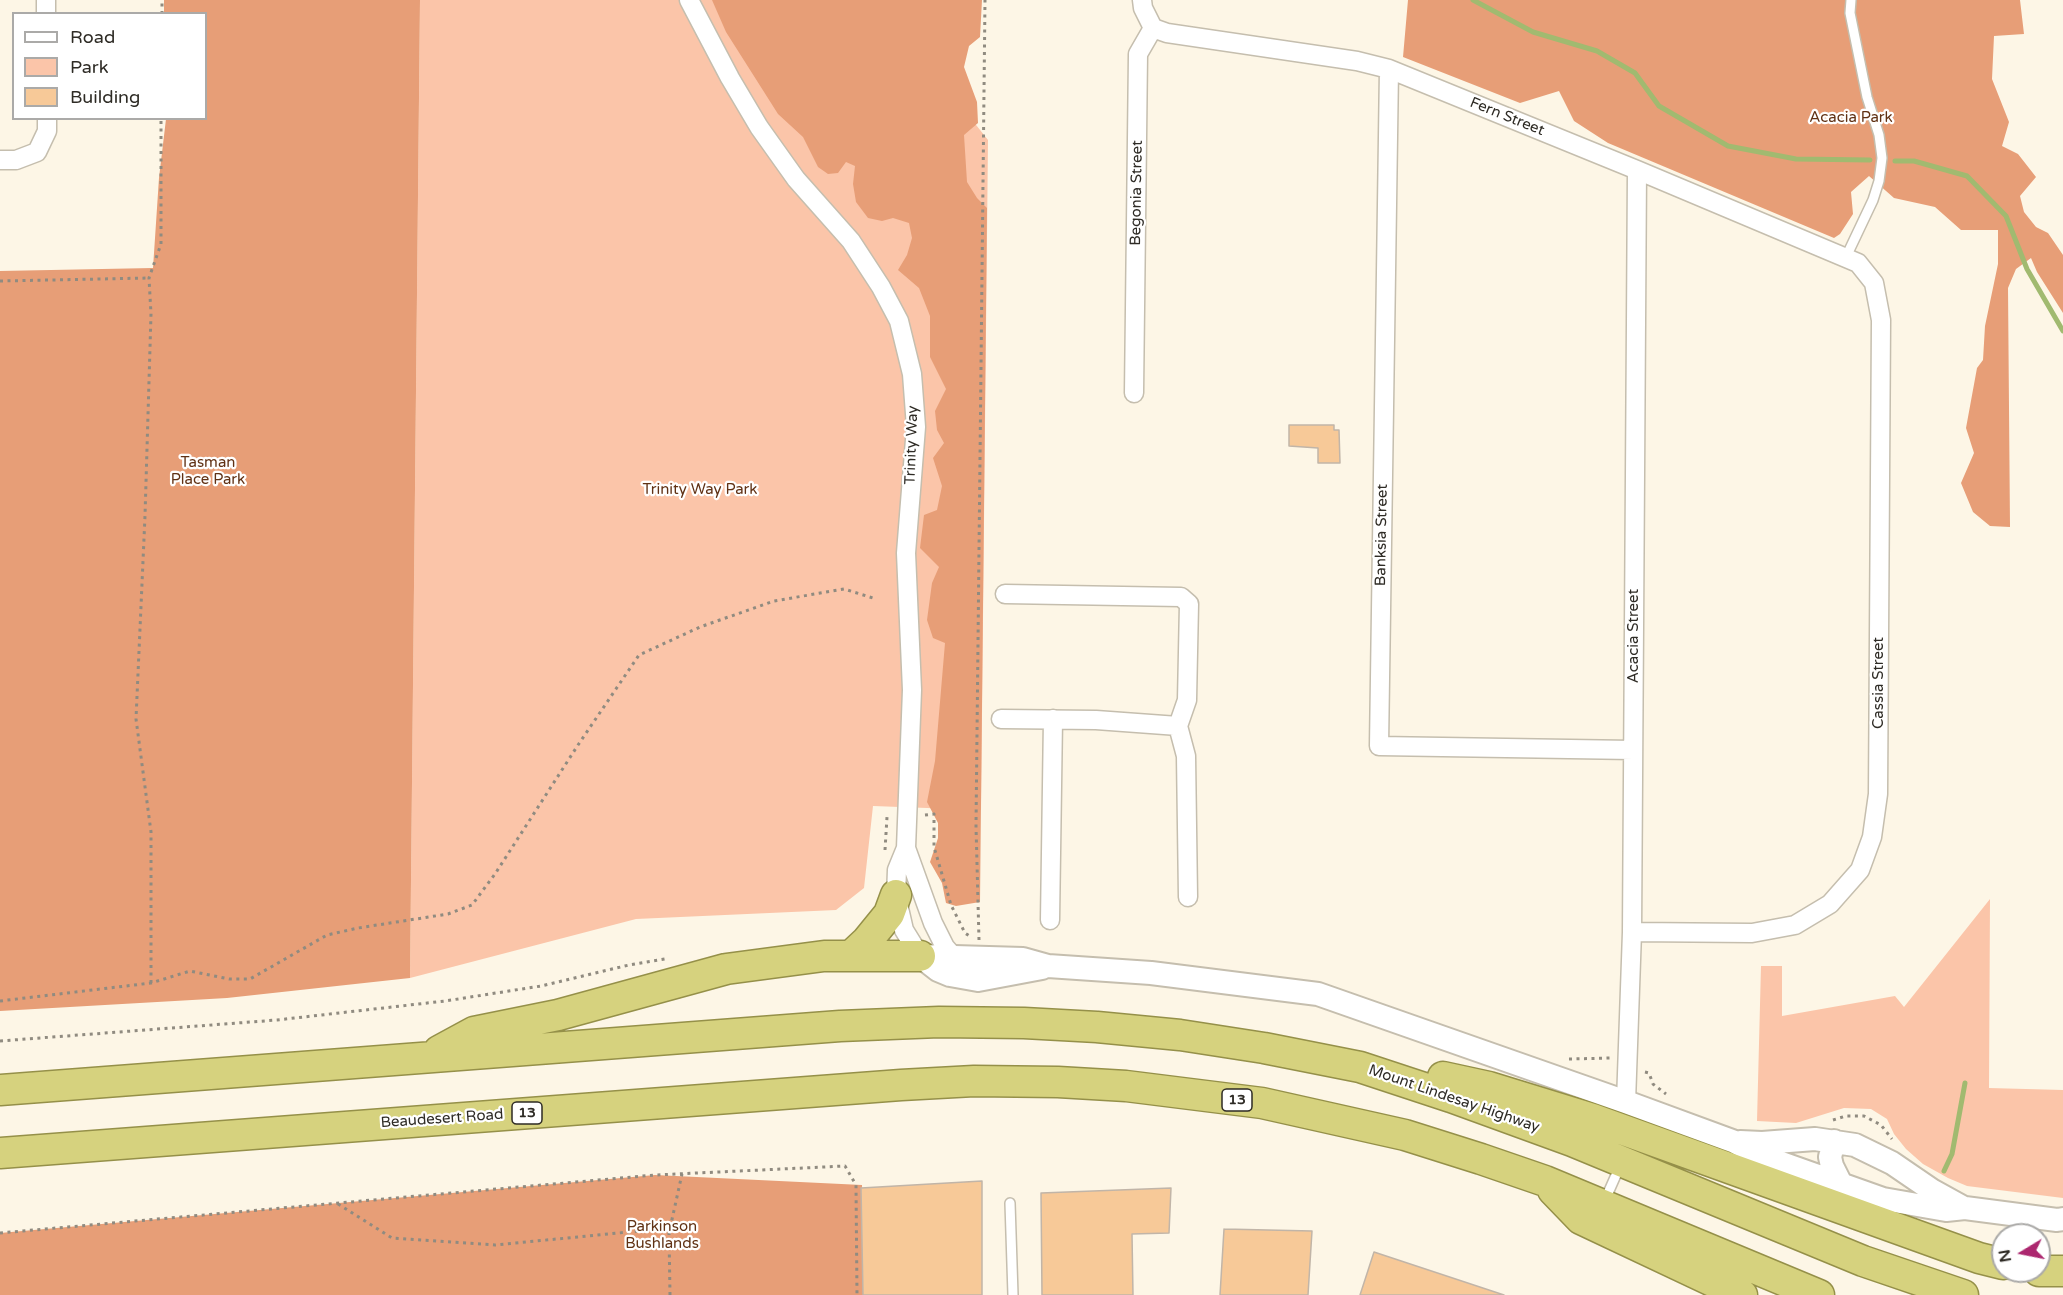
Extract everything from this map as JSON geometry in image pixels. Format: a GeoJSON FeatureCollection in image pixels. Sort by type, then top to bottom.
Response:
{"type":"FeatureCollection","features":[{"type":"Feature","properties":{"kind":"highway"},"geometry":{"type":"LineString","coordinates":[[852,955],[885,920],[896,895]]}},
{"type":"Feature","properties":{"kind":"highway"},"geometry":{"type":"LineString","coordinates":[[0,1090],[428,1056],[474,1032],[558,1014],[726,969],[803,958],[852,955],[920,956]]}},
{"type":"Feature","properties":{"kind":"highway","name":"Mount Lindesay Highway"},"geometry":{"type":"LineString","coordinates":[[428,1056],[840,1026],[917,1023],[1024,1023],[1109,1028],[1254,1046],[1360,1067],[1505,1116],[1622,1161],[1863,1261],[1963,1295]]}},
{"type":"Feature","properties":{"kind":"highway"},"geometry":{"type":"LineString","coordinates":[[1360,1067],[1397,1067],[1489,1087],[1545,1103],[1991,1261]]}},
{"type":"Feature","properties":{"kind":"highway","name":"Beaudesert Road"},"geometry":{"type":"LineString","coordinates":[[0,1153],[920,1084],[974,1081],[1058,1082],[1126,1086],[1262,1103],[1405,1135],[1545,1181]]}},
{"type":"Feature","properties":{"kind":"highway"},"geometry":{"type":"LineString","coordinates":[[1545,1181],[1581,1219],[1742,1295]]}},
{"type":"Feature","properties":{"kind":"highway","name":"13"},"geometry":{"type":"LineString","coordinates":[[1545,1181],[1819,1295]]}},
{"type":"Feature","properties":{"kind":"street","name":"Trinity Way"},"geometry":{"type":"LineString","coordinates":[[689,0],[759,127],[796,179],[851,241],[881,287],[899,321],[912,374],[916,427],[906,553],[912,690],[906,848],[897,870],[896,895],[904,930],[920,956]]}},
{"type":"Feature","properties":{"kind":"street"},"geometry":{"type":"LineString","coordinates":[[1142,0],[1143,8],[1153,28]]}},
{"type":"Feature","properties":{"kind":"street","name":"Fern Street"},"geometry":{"type":"LineString","coordinates":[[1153,28],[1167,33],[1357,61],[1389,69],[1846,257]]}},
{"type":"Feature","properties":{"kind":"street","name":"Begonia Street"},"geometry":{"type":"LineString","coordinates":[[1134,393],[1138,54],[1153,28]]}},
{"type":"Feature","properties":{"kind":"street","name":"Banksia Street"},"geometry":{"type":"LineString","coordinates":[[1389,69],[1379,746],[1634,750]]}},
{"type":"Feature","properties":{"kind":"street"},"geometry":{"type":"LineString","coordinates":[[0,160],[16,160],[36,152],[47,130],[46,120]]}},
{"type":"Feature","properties":{"kind":"street","name":"Acacia Street"},"geometry":{"type":"LineString","coordinates":[[1626,1102],[1632,932],[1637,170]]}},
{"type":"Feature","properties":{"kind":"street","name":"Cassia Street"},"geometry":{"type":"LineString","coordinates":[[1632,932],[1752,933],[1795,925],[1830,904],[1860,870],[1872,837],[1878,794],[1881,321],[1874,283],[1858,263],[1846,257]]}},
{"type":"Feature","properties":{"kind":"street"},"geometry":{"type":"LineString","coordinates":[[1005,594],[1181,597],[1189,604],[1187,700],[1178,726],[1186,756],[1188,897]]}},
{"type":"Feature","properties":{"kind":"street"},"geometry":{"type":"LineString","coordinates":[[1001,719],[1096,720],[1178,726]]}},
{"type":"Feature","properties":{"kind":"street"},"geometry":{"type":"LineString","coordinates":[[1050,920],[1053,719]]}},
{"type":"Feature","properties":{"kind":"street","name":"Trinity Way"},"geometry":{"type":"LineString","coordinates":[[906,848],[933,923],[945,947],[953,956]]}},
{"type":"Feature","properties":{"kind":"street"},"geometry":{"type":"LineString","coordinates":[[920,956],[1023,959],[1048,966],[1151,973],[1318,994],[1626,1102],[1735,1142],[1759,1155],[1883,1199],[1946,1210],[1965,1208],[2061,1221]]}},
{"type":"Feature","properties":{"kind":"street"},"geometry":{"type":"LineString","coordinates":[[920,956],[938,970],[950,975],[978,980],[1048,966]]}},
{"type":"Feature","properties":{"kind":"street"},"geometry":{"type":"LineString","coordinates":[[1735,1142],[1762,1143],[1815,1139],[1834,1141],[1868,1150],[1892,1163],[1933,1191],[1965,1208]]}},
{"type":"Feature","properties":{"kind":"street"},"geometry":{"type":"LineString","coordinates":[[1834,1141],[1830,1157],[1841,1184]]}},
{"type":"Feature","properties":{"kind":"lane"},"geometry":{"type":"LineString","coordinates":[[1846,257],[1873,200],[1879,181],[1882,158],[1879,135],[1867,97],[1850,13],[1851,0]]}},
{"type":"Feature","properties":{"kind":"lane"},"geometry":{"type":"LineString","coordinates":[[1603,1205],[1622,1161]]}},
{"type":"Feature","properties":{"kind":"lane"},"geometry":{"type":"LineString","coordinates":[[1010,1203],[1013,1295]]}},
{"type":"Feature","properties":{"kind":"path"},"geometry":{"type":"LineString","coordinates":[[885,852],[887,817],[934,814],[934,847],[951,905],[965,933],[979,941],[976,826],[986,0]]}},
{"type":"Feature","properties":{"kind":"path"},"geometry":{"type":"LineString","coordinates":[[152,983],[151,832],[136,719],[151,314],[149,278],[160,244],[161,120]]}},
{"type":"Feature","properties":{"kind":"path"},"geometry":{"type":"LineString","coordinates":[[0,281],[149,278]]}},
{"type":"Feature","properties":{"kind":"path"},"geometry":{"type":"LineString","coordinates":[[0,1000],[152,983],[190,971],[229,979],[250,979],[327,935],[448,914],[472,905],[495,874],[639,655],[700,627],[774,601],[844,590],[873,598]]}},
{"type":"Feature","properties":{"kind":"path"},"geometry":{"type":"LineString","coordinates":[[0,1041],[277,1020],[445,1001],[541,986],[629,965],[675,958]]}},
{"type":"Feature","properties":{"kind":"path"},"geometry":{"type":"LineString","coordinates":[[0,1233],[682,1174],[845,1166],[856,1185],[857,1295]]}},
{"type":"Feature","properties":{"kind":"path"},"geometry":{"type":"LineString","coordinates":[[670,1295],[670,1228],[682,1174]]}},
{"type":"Feature","properties":{"kind":"path"},"geometry":{"type":"LineString","coordinates":[[336,1203],[392,1238],[415,1240],[495,1245],[670,1228]]}},
{"type":"Feature","properties":{"kind":"green space","name":"Tasman Place Park"},"geometry":{"type":"Polygon","coordinates":[[[164,0],[420,0],[410,978],[227,998],[0,1011],[0,271],[153,268],[159,178],[166,120],[207,120],[207,12],[164,12],[164,0]]]}},
{"type":"Feature","properties":{"kind":"green space","name":"Trinity Way Park"},"geometry":{"type":"Polygon","coordinates":[[[420,0],[877,0],[988,140],[981,810],[873,806],[864,888],[836,910],[636,919],[410,978],[420,0]]]}},
{"type":"Feature","properties":{"kind":"green space"},"geometry":{"type":"Polygon","coordinates":[[[712,0],[982,0],[980,37],[969,46],[964,67],[977,102],[978,123],[964,135],[967,182],[977,198],[987,208],[980,902],[956,906],[946,903],[942,883],[930,862],[938,838],[938,823],[927,802],[935,761],[945,643],[933,638],[927,620],[932,583],[939,567],[920,548],[924,515],[937,510],[942,486],[933,458],[944,443],[937,430],[935,411],[946,389],[930,357],[930,316],[919,288],[898,270],[907,255],[912,238],[909,223],[893,218],[882,221],[868,218],[856,202],[853,184],[855,166],[846,162],[838,173],[828,174],[818,167],[803,137],[778,114],[726,32],[712,0]]]}},
{"type":"Feature","properties":{"kind":"green space","name":"Acacia Park"},"geometry":{"type":"Polygon","coordinates":[[[1408,0],[2020,0],[2024,34],[1994,36],[1992,79],[2009,122],[2002,146],[2018,154],[2036,177],[2020,196],[2024,212],[2036,227],[2048,233],[2063,255],[2063,313],[2037,272],[2031,258],[2016,269],[2008,288],[2010,527],[1990,526],[1973,512],[1961,483],[1974,453],[1966,428],[1977,368],[1983,360],[1985,326],[1998,264],[1998,230],[1961,230],[1935,207],[1894,198],[1869,176],[1851,192],[1853,214],[1840,234],[1834,238],[1608,143],[1574,121],[1559,91],[1520,103],[1403,57],[1408,0]]]}},
{"type":"Feature","properties":{"kind":"green space"},"geometry":{"type":"Polygon","coordinates":[[[1990,899],[1989,1088],[2063,1090],[2063,1198],[1967,1186],[1948,1178],[1923,1164],[1906,1149],[1894,1134],[1887,1119],[1871,1109],[1844,1108],[1796,1123],[1757,1121],[1761,966],[1782,966],[1782,1016],[1895,996],[1904,1007],[1990,899]]]}},
{"type":"Feature","properties":{"kind":"green space","name":"Parkinson Bushlands"},"geometry":{"type":"Polygon","coordinates":[[[655,1175],[862,1185],[864,1295],[0,1295],[0,1233],[655,1175]]]}},
{"type":"Feature","properties":{"kind":"building"},"geometry":{"type":"Polygon","coordinates":[[[1289,425],[1334,425],[1334,430],[1339,430],[1340,463],[1318,463],[1318,448],[1289,446],[1289,425]]]}},
{"type":"Feature","properties":{"kind":"building"},"geometry":{"type":"Polygon","coordinates":[[[982,1181],[982,1295],[863,1295],[861,1188],[982,1181]]]}},
{"type":"Feature","properties":{"kind":"building"},"geometry":{"type":"Polygon","coordinates":[[[1171,1188],[1169,1233],[1132,1234],[1133,1295],[1042,1295],[1041,1193],[1171,1188]]]}},
{"type":"Feature","properties":{"kind":"building"},"geometry":{"type":"Polygon","coordinates":[[[1224,1229],[1312,1231],[1308,1295],[1220,1295],[1224,1229]]]}},
{"type":"Feature","properties":{"kind":"building"},"geometry":{"type":"Polygon","coordinates":[[[1374,1252],[1504,1295],[1360,1295],[1374,1252]]]}},
{"type":"Feature","properties":{"kind":"waterway"},"geometry":{"type":"LineString","coordinates":[[1473,0],[1533,32],[1597,51],[1635,73],[1659,106],[1728,146],[1796,159],[1870,160]]}},
{"type":"Feature","properties":{"kind":"waterway"},"geometry":{"type":"LineString","coordinates":[[1895,161],[1914,161],[1967,176],[2006,216],[2027,269],[2063,331]]}},
{"type":"Feature","properties":{"kind":"waterway"},"geometry":{"type":"LineString","coordinates":[[1944,1171],[1952,1154],[1965,1083]]}}]}
